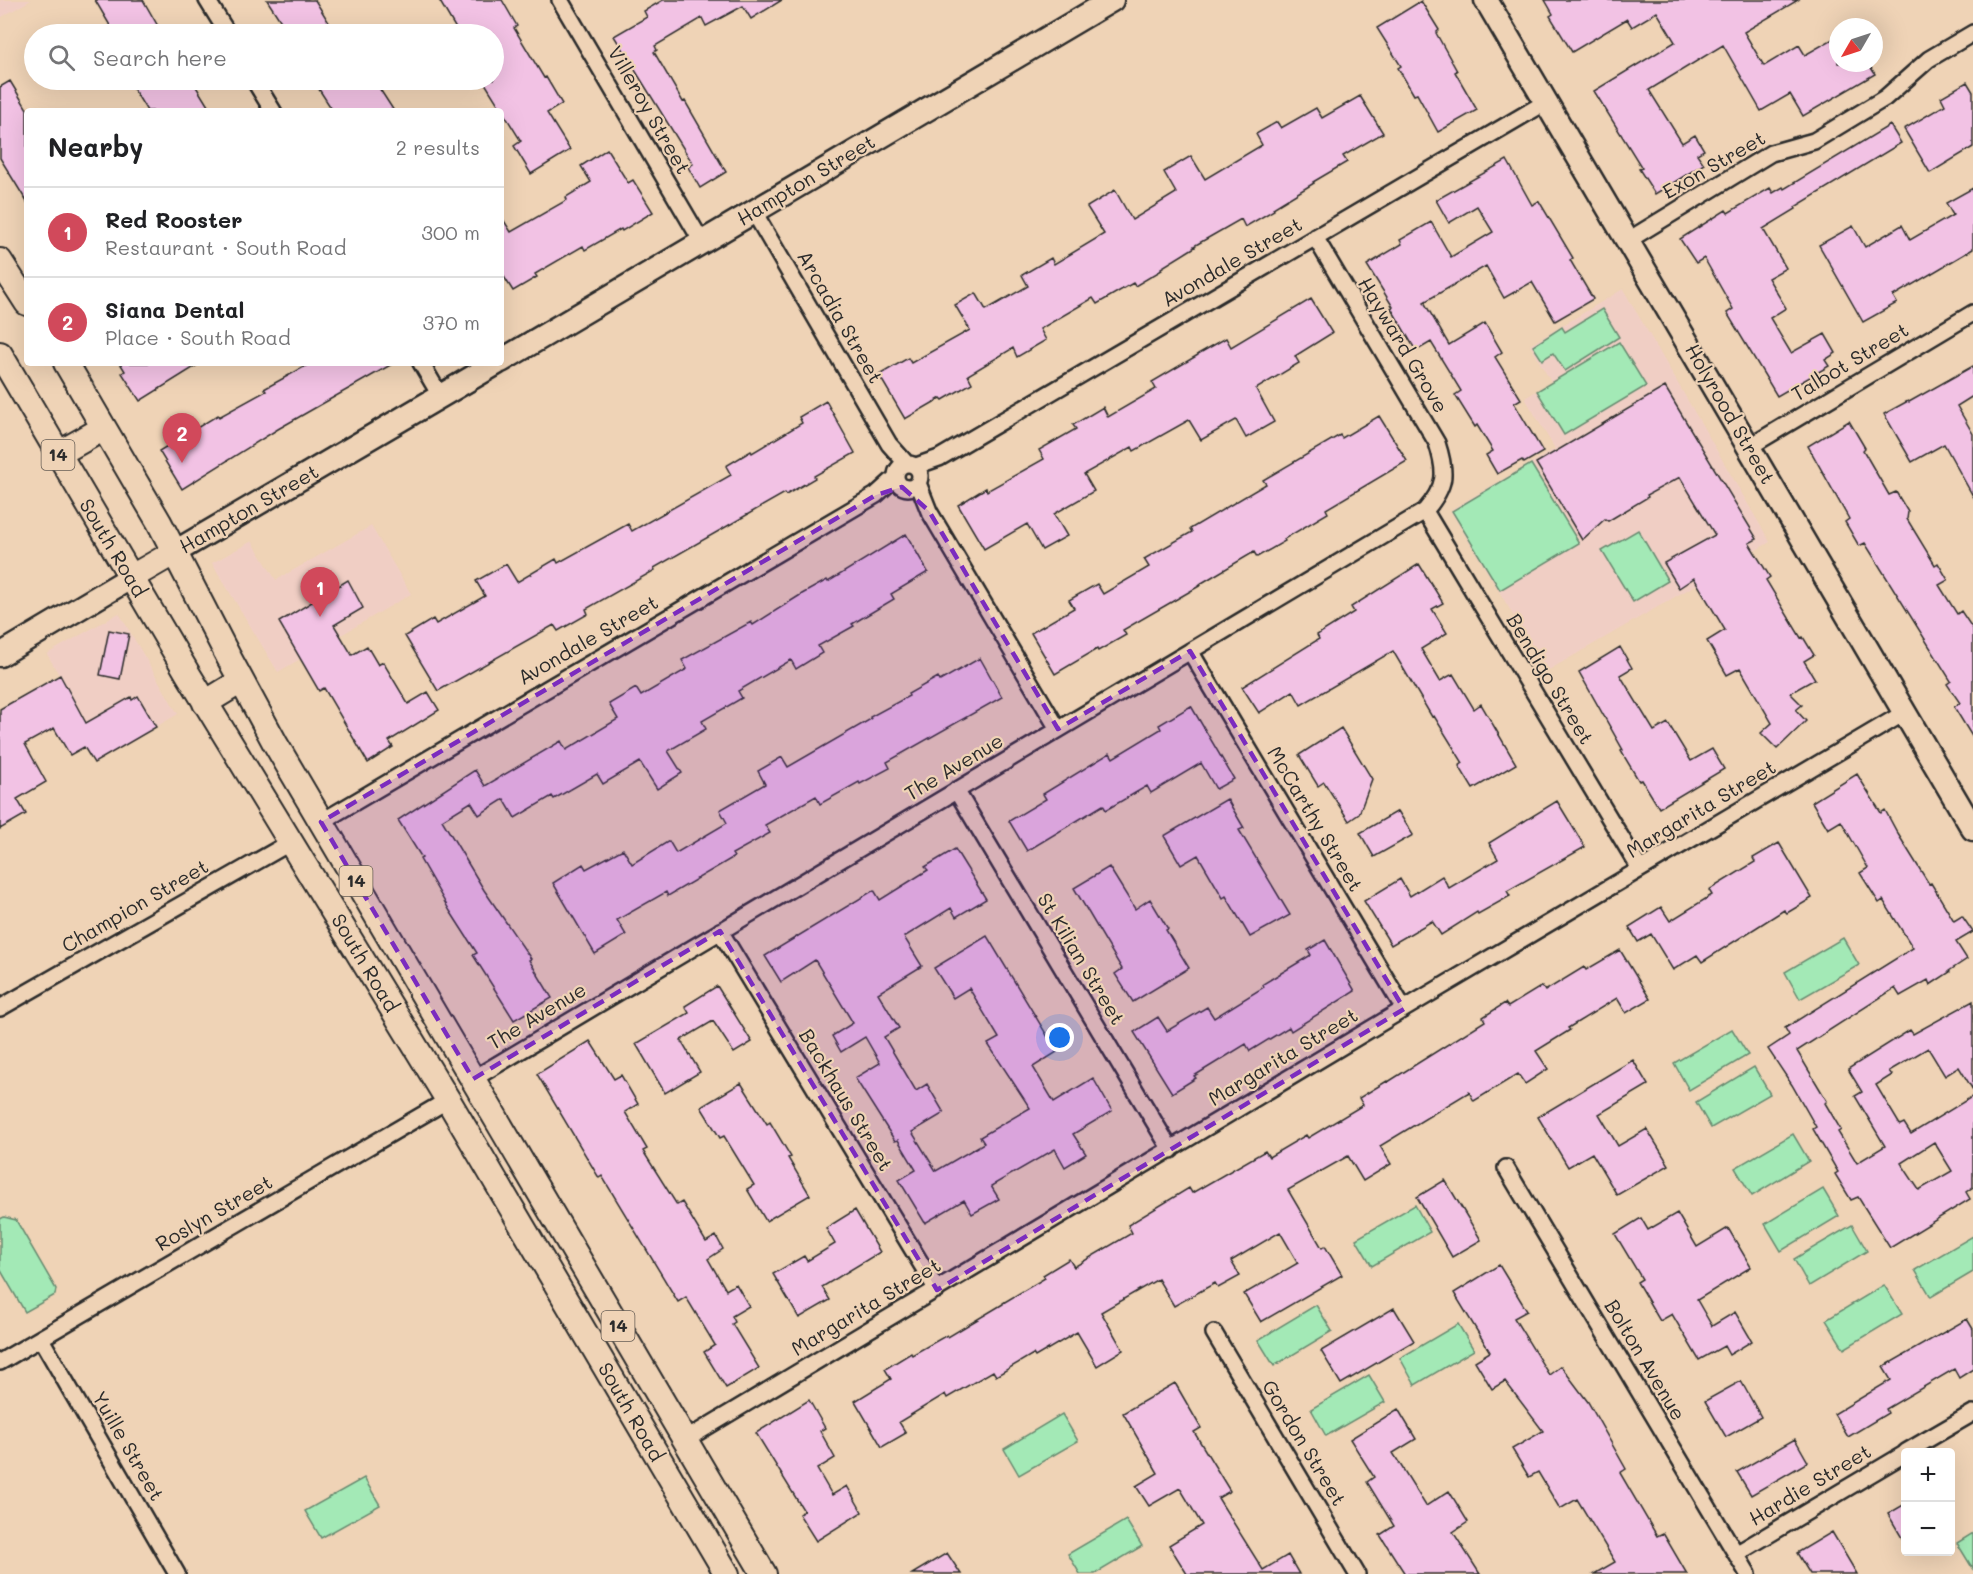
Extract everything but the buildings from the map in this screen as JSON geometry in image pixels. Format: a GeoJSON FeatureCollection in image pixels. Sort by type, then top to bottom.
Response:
{"type":"FeatureCollection","features":[{"type":"Feature","properties":{"kind":"main road","name":"Hampton Street"},"geometry":{"type":"LineString","coordinates":[[504,359],[1112,0]]}},
{"type":"Feature","properties":{"kind":"main road","name":"Holyrood Street"},"geometry":{"type":"LineString","coordinates":[[1486,0],[1973,829]]}},
{"type":"Feature","properties":{"kind":"main road"},"geometry":{"type":"LineString","coordinates":[[0,261],[24,298]]}},
{"type":"Feature","properties":{"kind":"main road","name":"South Road"},"geometry":{"type":"LineString","coordinates":[[0,354],[130,578],[448,1100],[727,1574]]}},
{"type":"Feature","properties":{"kind":"main road","name":"South Road"},"geometry":{"type":"LineString","coordinates":[[68,366],[159,522],[241,681],[321,822],[764,1574]]}},
{"type":"Feature","properties":{"kind":"main road","name":"Hampton Street"},"geometry":{"type":"LineString","coordinates":[[0,655],[492,366]]}},
{"type":"Feature","properties":{"kind":"main road"},"geometry":{"type":"LineString","coordinates":[[58,454],[104,428]]}},
{"type":"Feature","properties":{"kind":"main road"},"geometry":{"type":"LineString","coordinates":[[205,703],[241,681]]}},
{"type":"Feature","properties":{"kind":"main road"},"geometry":{"type":"LineString","coordinates":[[448,1100],[473,1079]]}},
{"type":"Feature","properties":{"kind":"main road"},"geometry":{"type":"LineString","coordinates":[[657,1456],[685,1440]]}},
{"type":"Feature","properties":{"kind":"street"},"geometry":{"type":"LineString","coordinates":[[207,0],[222,24]]}},
{"type":"Feature","properties":{"kind":"street","name":"Villeroy Street"},"geometry":{"type":"LineString","coordinates":[[565,2],[702,242]]}},
{"type":"Feature","properties":{"kind":"street","name":"Exon Street"},"geometry":{"type":"LineString","coordinates":[[1627,241],[1771,153],[1814,141],[1824,135],[1885,98],[1929,59],[1973,33]]}},
{"type":"Feature","properties":{"kind":"street"},"geometry":{"type":"LineString","coordinates":[[260,90],[271,108]]}},
{"type":"Feature","properties":{"kind":"street","name":"Avondale Street"},"geometry":{"type":"LineString","coordinates":[[321,822],[1546,102]]}},
{"type":"Feature","properties":{"kind":"street","name":"Arcadia Street"},"geometry":{"type":"LineString","coordinates":[[754,212],[1058,729]]}},
{"type":"Feature","properties":{"kind":"street","name":"Hayward Grove"},"geometry":{"type":"LineString","coordinates":[[1315,237],[1437,443],[1443,461],[1444,477]]}},
{"type":"Feature","properties":{"kind":"street","name":"Talbot Street"},"geometry":{"type":"LineString","coordinates":[[1749,447],[1973,313]]}},
{"type":"Feature","properties":{"kind":"street"},"geometry":{"type":"LineString","coordinates":[[423,366],[441,396]]}},
{"type":"Feature","properties":{"kind":"street","name":"The Avenue"},"geometry":{"type":"LineString","coordinates":[[473,1079],[1425,511],[1438,495],[1444,477]]}},
{"type":"Feature","properties":{"kind":"street","name":"Bendigo Street"},"geometry":{"type":"LineString","coordinates":[[1425,511],[1640,870]]}},
{"type":"Feature","properties":{"kind":"street","name":"McCarthy Street"},"geometry":{"type":"LineString","coordinates":[[1190,651],[1404,1009]]}},
{"type":"Feature","properties":{"kind":"street","name":"Margarita Street"},"geometry":{"type":"LineString","coordinates":[[685,1440],[1404,1009],[1904,713]]}},
{"type":"Feature","properties":{"kind":"street","name":"St Kilian Street"},"geometry":{"type":"LineString","coordinates":[[956,790],[1171,1150]]}},
{"type":"Feature","properties":{"kind":"street","name":"Champion Street"},"geometry":{"type":"LineString","coordinates":[[0,1008],[291,842]]}},
{"type":"Feature","properties":{"kind":"street","name":"Backhaus Street"},"geometry":{"type":"LineString","coordinates":[[720,931],[937,1290]]}},
{"type":"Feature","properties":{"kind":"street","name":"Roslyn Street"},"geometry":{"type":"LineString","coordinates":[[0,1362],[448,1100]]}},
{"type":"Feature","properties":{"kind":"street","name":"Bolton Avenue"},"geometry":{"type":"LineString","coordinates":[[1506,1168],[1748,1574]]}},
{"type":"Feature","properties":{"kind":"street","name":"Gordon Street"},"geometry":{"type":"LineString","coordinates":[[1214,1333],[1358,1574]]}},
{"type":"Feature","properties":{"kind":"street","name":"Yuille Street"},"geometry":{"type":"LineString","coordinates":[[41,1339],[177,1574]]}},
{"type":"Feature","properties":{"kind":"street","name":"Hardie Street"},"geometry":{"type":"LineString","coordinates":[[1914,1448],[1973,1413]]}},
{"type":"Feature","properties":{"kind":"street","name":"Hardie Street"},"geometry":{"type":"LineString","coordinates":[[1736,1554],[1901,1456]]}},
{"type":"Feature","properties":{"kind":"highlighted area"},"geometry":{"type":"Polygon","coordinates":[[[902,487],[929,511],[1058,729],[1190,651],[1404,1009],[937,1290],[720,931],[473,1079],[321,822],[876,495],[902,487]]]}},
{"type":"Feature","properties":{"kind":"shaded area"},"geometry":{"type":"Polygon","coordinates":[[[0,0],[31,0],[0,18],[0,0]]]}},
{"type":"Feature","properties":{"kind":"shaded area"},"geometry":{"type":"Polygon","coordinates":[[[1623,289],[1770,542],[1547,671],[1451,512],[1452,509],[1555,449],[1525,398],[1551,382],[1530,345],[1623,289]]]}},
{"type":"Feature","properties":{"kind":"shaded area"},"geometry":{"type":"Polygon","coordinates":[[[371,526],[411,594],[278,672],[212,563],[252,541],[276,580],[371,526]]]}},
{"type":"Feature","properties":{"kind":"shaded area"},"geometry":{"type":"Polygon","coordinates":[[[119,613],[178,714],[106,756],[47,654],[119,613]]]}},
{"type":"Feature","properties":{"kind":"green space"},"geometry":{"type":"Polygon","coordinates":[[[1602,309],[1619,337],[1565,371],[1553,353],[1542,360],[1533,346],[1562,327],[1565,332],[1602,309]]]}},
{"type":"Feature","properties":{"kind":"green space"},"geometry":{"type":"Polygon","coordinates":[[[1619,342],[1646,386],[1564,435],[1537,391],[1619,342]]]}},
{"type":"Feature","properties":{"kind":"green space"},"geometry":{"type":"Polygon","coordinates":[[[1531,464],[1579,543],[1500,590],[1452,511],[1531,464]]]}},
{"type":"Feature","properties":{"kind":"green space"},"geometry":{"type":"Polygon","coordinates":[[[1638,530],[1668,581],[1633,602],[1602,551],[1638,530]]]}},
{"type":"Feature","properties":{"kind":"green space"},"geometry":{"type":"Polygon","coordinates":[[[1843,938],[1859,965],[1800,999],[1785,972],[1843,938]]]}},
{"type":"Feature","properties":{"kind":"green space"},"geometry":{"type":"Polygon","coordinates":[[[1732,1029],[1748,1055],[1689,1090],[1674,1063],[1732,1029]]]}},
{"type":"Feature","properties":{"kind":"green space"},"geometry":{"type":"Polygon","coordinates":[[[1754,1067],[1770,1094],[1711,1128],[1696,1102],[1754,1067]]]}},
{"type":"Feature","properties":{"kind":"green space"},"geometry":{"type":"Polygon","coordinates":[[[1793,1134],[1809,1161],[1752,1196],[1735,1168],[1793,1134]]]}},
{"type":"Feature","properties":{"kind":"green space"},"geometry":{"type":"Polygon","coordinates":[[[1823,1189],[1839,1216],[1781,1251],[1765,1224],[1823,1189]]]}},
{"type":"Feature","properties":{"kind":"green space"},"geometry":{"type":"Polygon","coordinates":[[[1415,1205],[1430,1232],[1372,1266],[1356,1239],[1415,1205]]]}},
{"type":"Feature","properties":{"kind":"green space"},"geometry":{"type":"Polygon","coordinates":[[[4,1217],[16,1220],[56,1289],[55,1295],[25,1312],[0,1269],[0,1219],[4,1217]]]}},
{"type":"Feature","properties":{"kind":"green space"},"geometry":{"type":"Polygon","coordinates":[[[1852,1225],[1867,1251],[1809,1286],[1794,1259],[1852,1225]]]}},
{"type":"Feature","properties":{"kind":"green space"},"geometry":{"type":"Polygon","coordinates":[[[1973,1236],[1973,1272],[1931,1297],[1915,1270],[1973,1236]]]}},
{"type":"Feature","properties":{"kind":"green space"},"geometry":{"type":"Polygon","coordinates":[[[1884,1285],[1902,1314],[1844,1349],[1826,1320],[1884,1285]]]}},
{"type":"Feature","properties":{"kind":"green space"},"geometry":{"type":"Polygon","coordinates":[[[1316,1305],[1332,1331],[1274,1366],[1258,1340],[1316,1305]]]}},
{"type":"Feature","properties":{"kind":"green space"},"geometry":{"type":"Polygon","coordinates":[[[1458,1324],[1474,1350],[1415,1385],[1400,1358],[1458,1324]]]}},
{"type":"Feature","properties":{"kind":"green space"},"geometry":{"type":"Polygon","coordinates":[[[1369,1375],[1385,1402],[1326,1436],[1311,1409],[1369,1375]]]}},
{"type":"Feature","properties":{"kind":"green space"},"geometry":{"type":"Polygon","coordinates":[[[1062,1414],[1078,1441],[1019,1475],[1004,1449],[1062,1414]]]}},
{"type":"Feature","properties":{"kind":"green space"},"geometry":{"type":"Polygon","coordinates":[[[364,1478],[380,1505],[321,1538],[305,1511],[364,1478]]]}},
{"type":"Feature","properties":{"kind":"green space"},"geometry":{"type":"Polygon","coordinates":[[[1126,1520],[1142,1546],[1095,1574],[1080,1574],[1068,1554],[1126,1520]]]}},
{"type":"Feature","properties":{"kind":"green space"},"geometry":{"type":"Polygon","coordinates":[[[1973,1533],[1973,1569],[1957,1543],[1973,1533]]]}},
{"type":"Feature","properties":{"kind":"place","name":"Siana Dental"},"geometry":{"type":"Point","coordinates":[182,463]}},
{"type":"Feature","properties":{"kind":"place","name":"Red Rooster"},"geometry":{"type":"Point","coordinates":[320,617]}}]}
